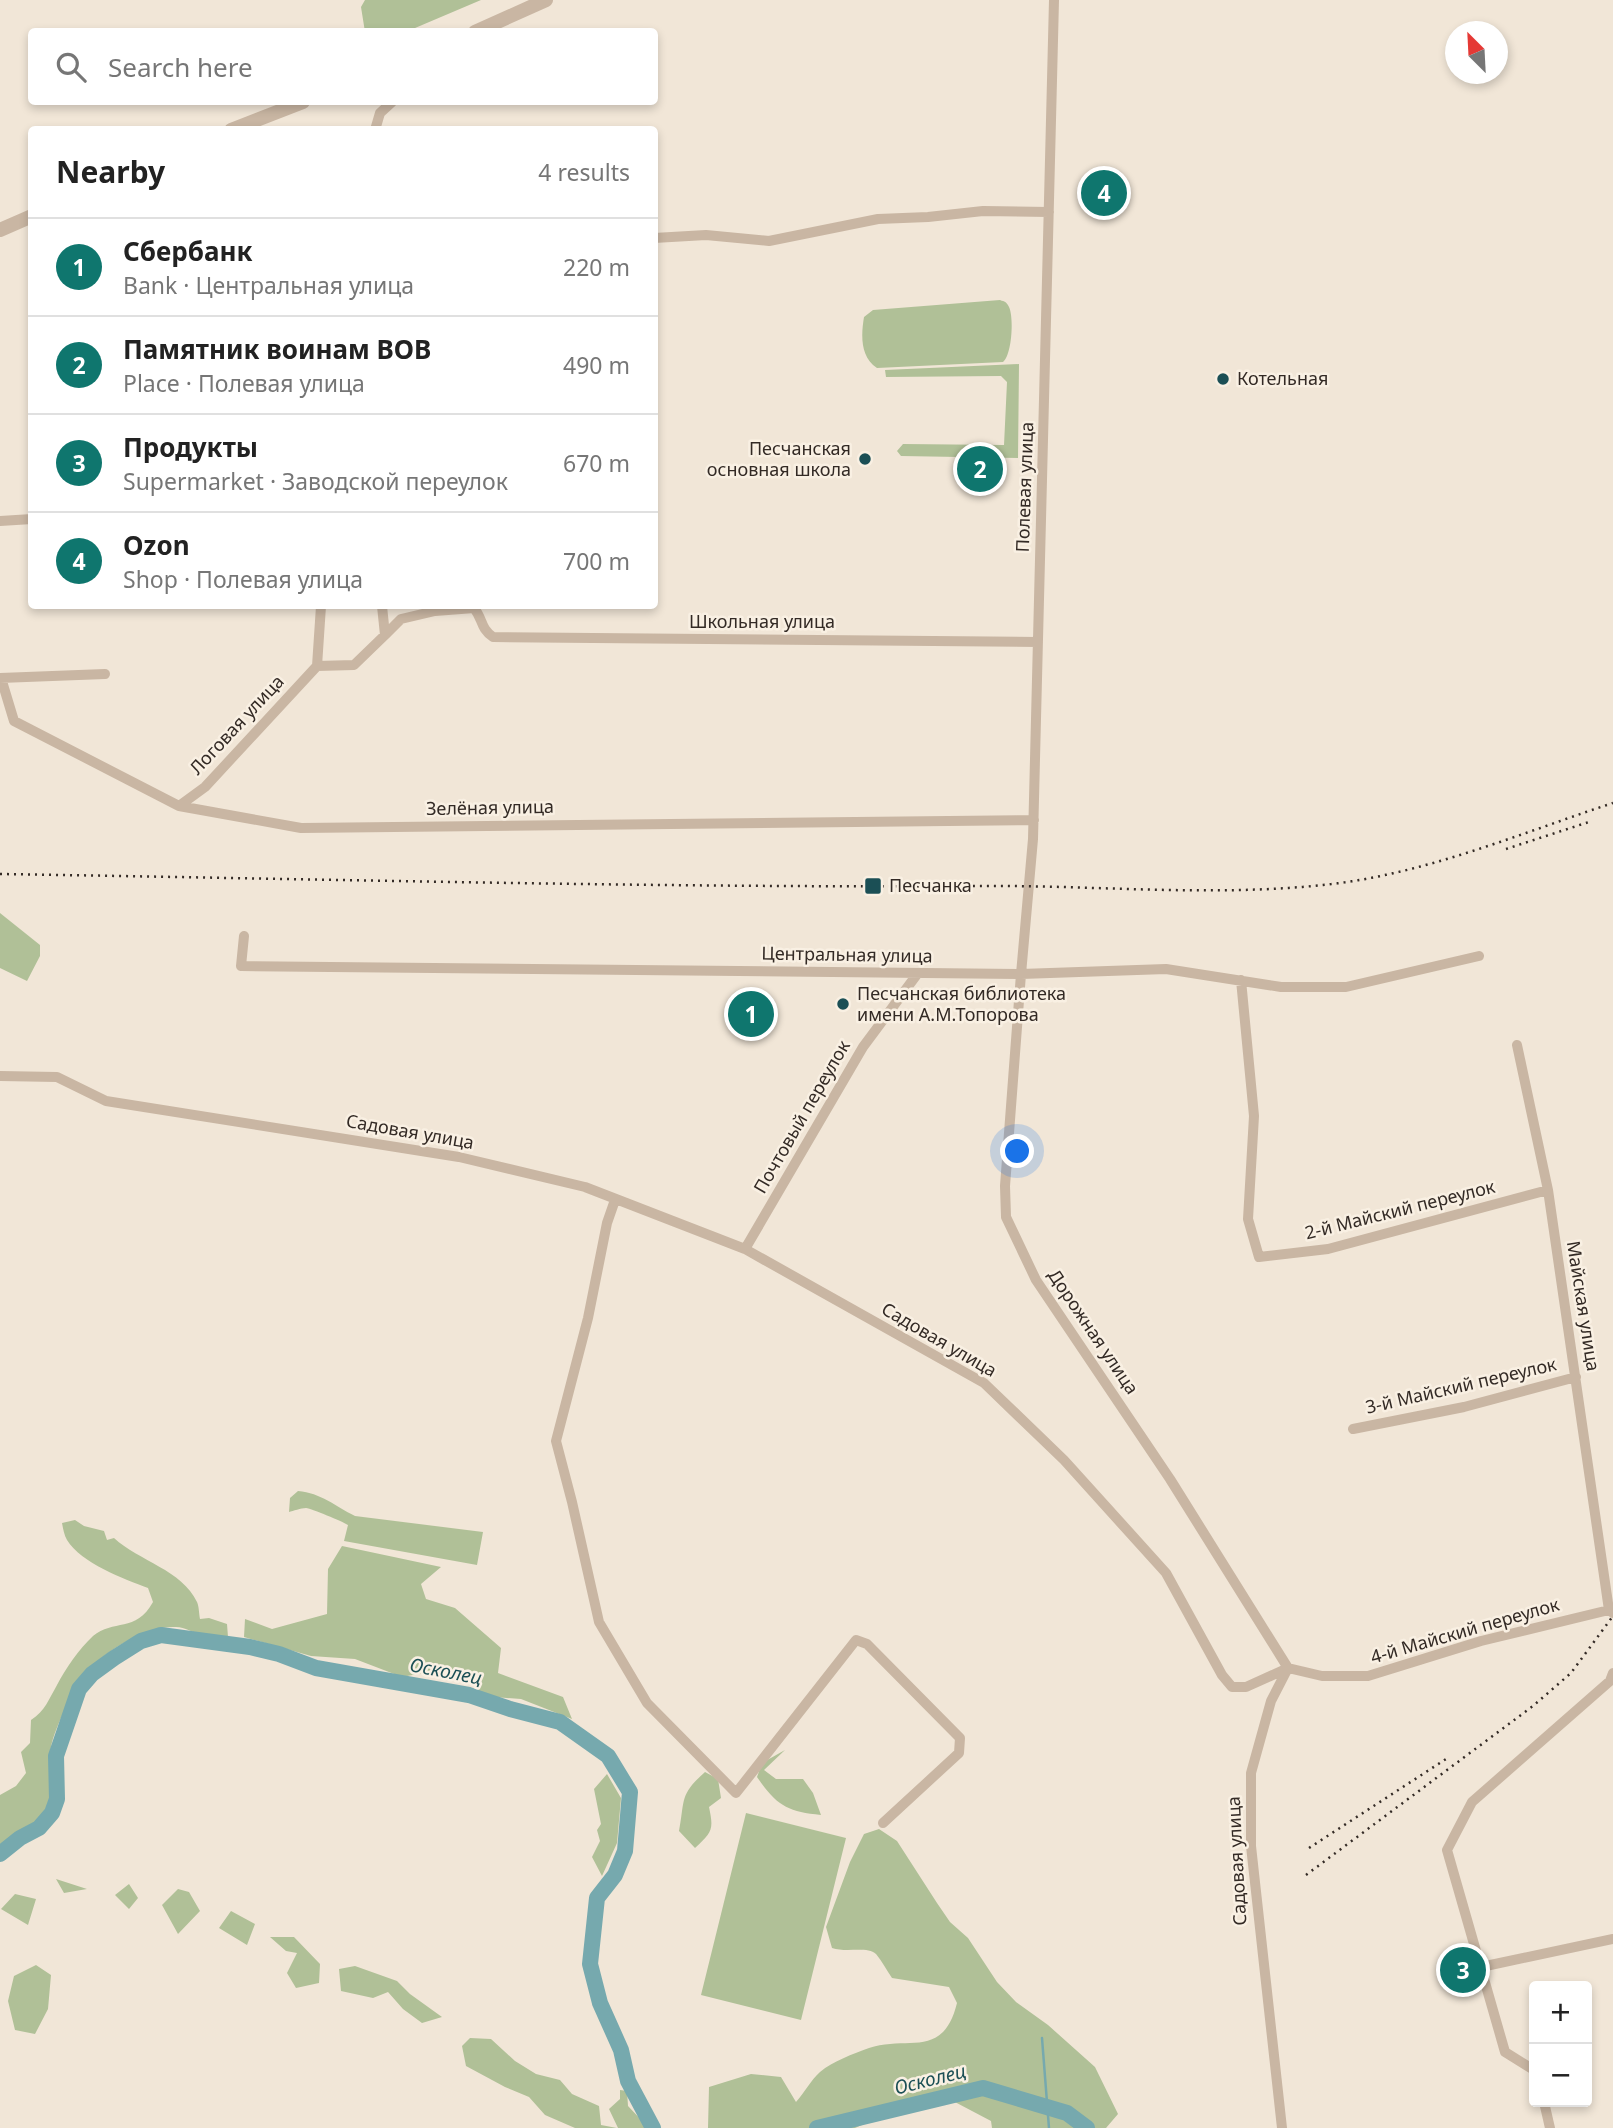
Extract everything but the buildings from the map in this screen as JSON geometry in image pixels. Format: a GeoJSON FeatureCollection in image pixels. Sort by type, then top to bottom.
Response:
{"type":"FeatureCollection","features":[{"type":"Feature","properties":{"kind":"street"},"geometry":{"type":"LineString","coordinates":[[484,28],[546,0]]}},
{"type":"Feature","properties":{"kind":"street","name":"Полевая улица"},"geometry":{"type":"LineString","coordinates":[[1021,974],[1034,820],[1054,0]]}},
{"type":"Feature","properties":{"kind":"street"},"geometry":{"type":"LineString","coordinates":[[242,126],[295,105]]}},
{"type":"Feature","properties":{"kind":"street"},"geometry":{"type":"LineString","coordinates":[[376,126],[380,113],[389,105]]}},
{"type":"Feature","properties":{"kind":"street"},"geometry":{"type":"LineString","coordinates":[[658,238],[706,235],[769,241],[878,219],[983,211],[1049,212]]}},
{"type":"Feature","properties":{"kind":"street"},"geometry":{"type":"LineString","coordinates":[[0,230],[28,218]]}},
{"type":"Feature","properties":{"kind":"street"},"geometry":{"type":"LineString","coordinates":[[0,521],[28,519]]}},
{"type":"Feature","properties":{"kind":"street"},"geometry":{"type":"LineString","coordinates":[[321,609],[317,666],[354,665],[385,635],[382,609]]}},
{"type":"Feature","properties":{"kind":"street","name":"Школьная улица"},"geometry":{"type":"LineString","coordinates":[[385,635],[401,619],[454,609]]}},
{"type":"Feature","properties":{"kind":"street","name":"Школьная улица"},"geometry":{"type":"LineString","coordinates":[[475,609],[484,631],[493,637],[1038,642]]}},
{"type":"Feature","properties":{"kind":"street","name":"Логовая улица"},"geometry":{"type":"LineString","coordinates":[[180,806],[205,787],[317,666]]}},
{"type":"Feature","properties":{"kind":"street"},"geometry":{"type":"LineString","coordinates":[[0,678],[105,674]]}},
{"type":"Feature","properties":{"kind":"street","name":"Зелёная улица"},"geometry":{"type":"LineString","coordinates":[[0,678],[14,721],[180,806],[301,828],[1034,820]]}},
{"type":"Feature","properties":{"kind":"street"},"geometry":{"type":"LineString","coordinates":[[204,809],[205,787]]}},
{"type":"Feature","properties":{"kind":"street","name":"Центральная улица"},"geometry":{"type":"LineString","coordinates":[[244,936],[241,966],[1021,974],[1166,969],[1280,987],[1346,987],[1479,956]]}},
{"type":"Feature","properties":{"kind":"street","name":"Почтовый переулок"},"geometry":{"type":"LineString","coordinates":[[745,1249],[863,1047],[918,973]]}},
{"type":"Feature","properties":{"kind":"street","name":"Дорожная улица"},"geometry":{"type":"LineString","coordinates":[[1021,974],[1006,1217],[1036,1280],[1170,1479],[1288,1668]]}},
{"type":"Feature","properties":{"kind":"street","name":"2-й Майский переулок"},"geometry":{"type":"LineString","coordinates":[[1241,980],[1254,1115],[1248,1220],[1258,1257],[1328,1249],[1548,1190]]}},
{"type":"Feature","properties":{"kind":"street","name":"Майская улица"},"geometry":{"type":"LineString","coordinates":[[1517,1045],[1548,1190],[1611,1612]]}},
{"type":"Feature","properties":{"kind":"street","name":"Садовая улица"},"geometry":{"type":"LineString","coordinates":[[0,1076],[57,1077],[106,1101],[459,1157],[585,1186],[745,1249],[984,1383],[1064,1460],[1167,1573],[1222,1675],[1232,1686],[1246,1687],[1288,1668]]}},
{"type":"Feature","properties":{"kind":"street"},"geometry":{"type":"LineString","coordinates":[[615,1199],[556,1441],[599,1622],[647,1703],[736,1794],[856,1640],[867,1644],[960,1738],[959,1754],[883,1823]]}},
{"type":"Feature","properties":{"kind":"street","name":"3-й Майский переулок"},"geometry":{"type":"LineString","coordinates":[[1353,1429],[1464,1407],[1576,1377]]}},
{"type":"Feature","properties":{"kind":"street","name":"4-й Майский переулок"},"geometry":{"type":"LineString","coordinates":[[1288,1668],[1322,1676],[1368,1676],[1481,1642],[1611,1612]]}},
{"type":"Feature","properties":{"kind":"street","name":"Садовая улица"},"geometry":{"type":"LineString","coordinates":[[1282,2128],[1251,1846],[1251,1773],[1270,1701],[1288,1668]]}},
{"type":"Feature","properties":{"kind":"street"},"geometry":{"type":"LineString","coordinates":[[1529,2067],[1505,2052],[1447,1850],[1472,1802],[1610,1681],[1613,1673]]}},
{"type":"Feature","properties":{"kind":"street"},"geometry":{"type":"LineString","coordinates":[[1480,1967],[1613,1938]]}},
{"type":"Feature","properties":{"kind":"street"},"geometry":{"type":"LineString","coordinates":[[1546,2107],[1550,2128]]}},
{"type":"Feature","properties":{"kind":"green space"},"geometry":{"type":"Polygon","coordinates":[[[365,0],[481,0],[415,28],[364,28],[361,7],[365,0]]]}},
{"type":"Feature","properties":{"kind":"green space"},"geometry":{"type":"Polygon","coordinates":[[[1000,300],[1008,305],[1011,312],[1010,344],[1003,362],[877,368],[867,358],[862,338],[864,317],[873,310],[1000,300]]]}},
{"type":"Feature","properties":{"kind":"green space"},"geometry":{"type":"Polygon","coordinates":[[[1019,364],[1018,458],[901,456],[897,451],[903,444],[1004,445],[1007,382],[1001,376],[886,377],[885,370],[1019,364]]]}},
{"type":"Feature","properties":{"kind":"green space"},"geometry":{"type":"Polygon","coordinates":[[[0,913],[40,945],[40,956],[27,981],[0,968],[0,913]]]}},
{"type":"Feature","properties":{"kind":"green space"},"geometry":{"type":"Polygon","coordinates":[[[298,1491],[321,1497],[355,1516],[483,1532],[477,1565],[344,1541],[348,1525],[345,1523],[306,1508],[289,1512],[290,1498],[298,1491]]]}},
{"type":"Feature","properties":{"kind":"green space"},"geometry":{"type":"Polygon","coordinates":[[[75,1520],[84,1526],[104,1531],[107,1540],[114,1538],[171,1574],[190,1591],[197,1602],[200,1619],[209,1618],[227,1624],[228,1637],[205,1636],[179,1627],[165,1627],[128,1640],[96,1663],[72,1696],[53,1739],[50,1755],[53,1791],[47,1815],[0,1849],[0,1795],[16,1786],[26,1773],[21,1752],[30,1743],[31,1720],[43,1709],[69,1665],[93,1636],[108,1628],[132,1622],[146,1612],[153,1602],[148,1588],[92,1563],[74,1548],[66,1538],[62,1523],[75,1520]]]}},
{"type":"Feature","properties":{"kind":"green space"},"geometry":{"type":"Polygon","coordinates":[[[342,1546],[441,1567],[421,1584],[426,1599],[455,1608],[501,1648],[498,1673],[563,1697],[572,1719],[521,1699],[481,1696],[470,1671],[444,1669],[402,1677],[355,1659],[311,1656],[244,1637],[245,1619],[272,1629],[327,1614],[328,1569],[342,1546]]]}},
{"type":"Feature","properties":{"kind":"green space"},"geometry":{"type":"Polygon","coordinates":[[[785,1750],[764,1770],[776,1779],[803,1779],[813,1793],[821,1815],[799,1812],[783,1805],[757,1777],[762,1763],[785,1750]]]}},
{"type":"Feature","properties":{"kind":"green space"},"geometry":{"type":"Polygon","coordinates":[[[705,1772],[718,1779],[721,1798],[709,1807],[710,1830],[695,1848],[679,1831],[687,1793],[705,1772]]]}},
{"type":"Feature","properties":{"kind":"green space"},"geometry":{"type":"Polygon","coordinates":[[[607,1774],[621,1798],[617,1843],[602,1876],[592,1857],[600,1841],[597,1830],[601,1824],[594,1789],[607,1774]]]}},
{"type":"Feature","properties":{"kind":"green space"},"geometry":{"type":"Polygon","coordinates":[[[746,1813],[846,1838],[801,2020],[701,1995],[746,1813]]]}},
{"type":"Feature","properties":{"kind":"green space"},"geometry":{"type":"Polygon","coordinates":[[[879,1829],[897,1841],[950,1922],[968,1938],[997,1982],[1016,2002],[1048,2025],[1095,2067],[1118,2114],[1106,2128],[992,2128],[991,2121],[953,2101],[926,2108],[899,2109],[855,2128],[708,2128],[709,2087],[751,2074],[781,2077],[796,2102],[817,2075],[837,2061],[869,2048],[933,2039],[943,2032],[951,2021],[957,2003],[949,1987],[892,1978],[872,1952],[832,1948],[826,1927],[850,1862],[864,1834],[879,1829]]]}},
{"type":"Feature","properties":{"kind":"green space"},"geometry":{"type":"Polygon","coordinates":[[[56,1879],[87,1889],[64,1893],[56,1879]]]}},
{"type":"Feature","properties":{"kind":"green space"},"geometry":{"type":"Polygon","coordinates":[[[129,1884],[138,1898],[129,1909],[115,1895],[129,1884]]]}},
{"type":"Feature","properties":{"kind":"green space"},"geometry":{"type":"Polygon","coordinates":[[[178,1889],[189,1892],[200,1911],[178,1934],[162,1905],[178,1889]]]}},
{"type":"Feature","properties":{"kind":"green space"},"geometry":{"type":"Polygon","coordinates":[[[15,1894],[36,1899],[28,1925],[1,1909],[15,1894]]]}},
{"type":"Feature","properties":{"kind":"green space"},"geometry":{"type":"Polygon","coordinates":[[[231,1911],[255,1924],[247,1945],[219,1928],[231,1911]]]}},
{"type":"Feature","properties":{"kind":"green space"},"geometry":{"type":"Polygon","coordinates":[[[270,1937],[294,1937],[320,1964],[319,1983],[296,1988],[287,1973],[297,1953],[286,1951],[270,1937]]]}},
{"type":"Feature","properties":{"kind":"green space"},"geometry":{"type":"Polygon","coordinates":[[[36,1965],[51,1975],[48,2009],[35,2034],[15,2030],[8,2001],[14,1976],[36,1965]]]}},
{"type":"Feature","properties":{"kind":"green space"},"geometry":{"type":"Polygon","coordinates":[[[355,1966],[397,1981],[442,2017],[422,2023],[403,2009],[388,1992],[373,1998],[341,1991],[339,1969],[355,1966]]]}},
{"type":"Feature","properties":{"kind":"green space"},"geometry":{"type":"Polygon","coordinates":[[[470,2038],[491,2039],[515,2061],[536,2074],[560,2080],[572,2094],[599,2106],[601,2125],[617,2128],[575,2128],[545,2115],[529,2097],[466,2066],[462,2046],[470,2038]]]}},
{"type":"Feature","properties":{"kind":"green space"},"geometry":{"type":"Polygon","coordinates":[[[620,2090],[627,2091],[628,2106],[646,2128],[618,2128],[609,2109],[620,2099],[620,2090]]]}},
{"type":"Feature","properties":{"kind":"waterway","name":"Осколец"},"geometry":{"type":"LineString","coordinates":[[0,1854],[20,1838],[39,1828],[52,1813],[57,1799],[56,1756],[79,1689],[92,1674],[114,1658],[141,1641],[161,1635],[250,1647],[279,1654],[316,1668],[469,1695],[560,1722],[608,1756],[630,1792],[625,1851],[615,1875],[597,1898],[590,1964],[600,2003],[621,2050],[628,2081],[653,2128]]}},
{"type":"Feature","properties":{"kind":"waterway"},"geometry":{"type":"LineString","coordinates":[[1042,2038],[1049,2128]]}},
{"type":"Feature","properties":{"kind":"waterway","name":"Осколец"},"geometry":{"type":"LineString","coordinates":[[817,2128],[983,2088],[1067,2113],[1087,2128]]}},
{"type":"Feature","properties":{"kind":"railway"},"geometry":{"type":"LineString","coordinates":[[0,874],[1237,890],[1323,885],[1397,872],[1470,852],[1613,803]]}},
{"type":"Feature","properties":{"kind":"railway"},"geometry":{"type":"LineString","coordinates":[[1506,849],[1592,821]]}},
{"type":"Feature","properties":{"kind":"railway"},"geometry":{"type":"LineString","coordinates":[[1306,1875],[1533,1706],[1571,1673],[1613,1616]]}},
{"type":"Feature","properties":{"kind":"railway"},"geometry":{"type":"LineString","coordinates":[[1309,1848],[1446,1759]]}},
{"type":"Feature","properties":{"kind":"place","name":"Ozon"},"geometry":{"type":"Point","coordinates":[1104,193]}},
{"type":"Feature","properties":{"kind":"place","name":"Котельная"},"geometry":{"type":"Point","coordinates":[1223,379]}},
{"type":"Feature","properties":{"kind":"place","name":"Песчанская основная школа"},"geometry":{"type":"Point","coordinates":[865,459]}},
{"type":"Feature","properties":{"kind":"place","name":"Памятник воинам ВОВ"},"geometry":{"type":"Point","coordinates":[980,469]}},
{"type":"Feature","properties":{"kind":"place","name":"Песчанка"},"geometry":{"type":"Point","coordinates":[873,886]}},
{"type":"Feature","properties":{"kind":"place","name":"Песчанская библиотека имени А.М.Топорова"},"geometry":{"type":"Point","coordinates":[843,1004]}},
{"type":"Feature","properties":{"kind":"place","name":"Сбербанк"},"geometry":{"type":"Point","coordinates":[751,1014]}},
{"type":"Feature","properties":{"kind":"place","name":"Продукты"},"geometry":{"type":"Point","coordinates":[1463,1970]}}]}
